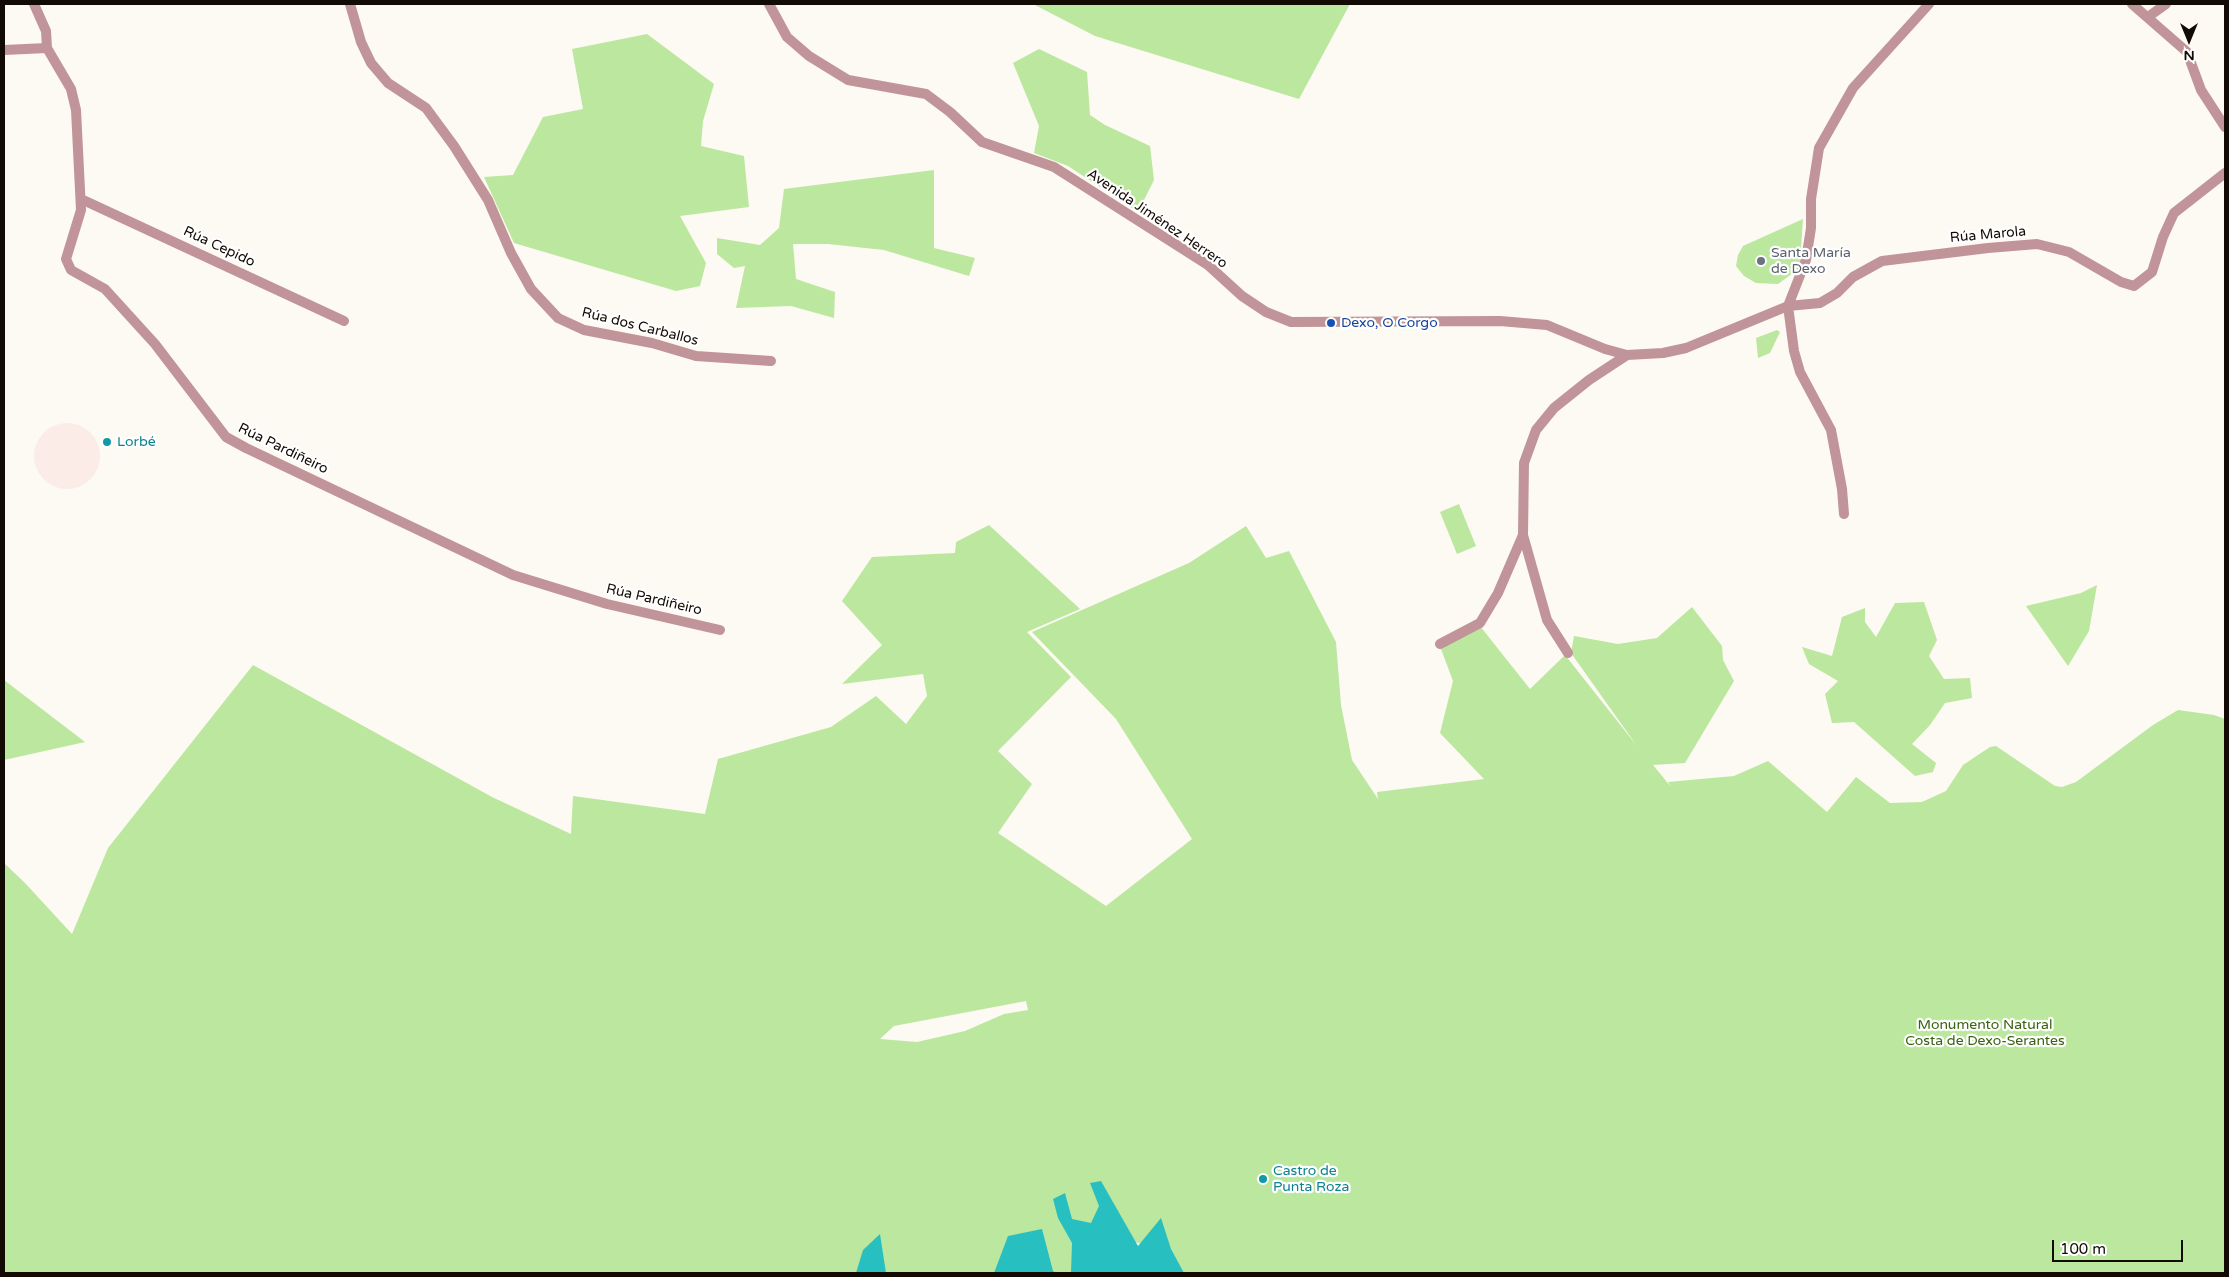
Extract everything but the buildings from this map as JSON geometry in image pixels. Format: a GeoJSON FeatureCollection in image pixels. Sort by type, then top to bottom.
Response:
{"type":"FeatureCollection","features":[{"type":"Feature","properties":{"kind":"street","name":"Rúa Pardiñeiro"},"geometry":{"type":"LineString","coordinates":[[34,4],[46,31],[48,48],[71,89],[76,110],[81,210],[66,259],[72,270],[105,290],[155,344],[226,436],[246,448],[512,576],[607,604],[720,630]]}},
{"type":"Feature","properties":{"kind":"street","name":"Rúa dos Carballos"},"geometry":{"type":"LineString","coordinates":[[350,4],[361,42],[371,64],[388,83],[426,108],[454,146],[488,200],[511,253],[531,289],[558,318],[584,330],[652,343],[696,356],[770,361]]}},
{"type":"Feature","properties":{"kind":"street","name":"Avenida Jiménez Herrero"},"geometry":{"type":"LineString","coordinates":[[769,4],[787,37],[809,56],[848,80],[926,94],[950,112],[982,142],[1054,167],[1208,265],[1242,296],[1271,315],[1291,322],[1500,321],[1547,325],[1605,349],[1627,355],[1663,353],[1686,348],[1788,306]]}},
{"type":"Feature","properties":{"kind":"street"},"geometry":{"type":"LineString","coordinates":[[1844,514],[1842,489],[1831,430],[1800,372],[1794,351],[1788,306],[1806,260],[1811,228],[1811,199],[1819,148],[1853,88],[1929,4]]}},
{"type":"Feature","properties":{"kind":"street"},"geometry":{"type":"LineString","coordinates":[[2132,4],[2187,52],[2201,90],[2225,127]]}},
{"type":"Feature","properties":{"kind":"street"},"geometry":{"type":"LineString","coordinates":[[2148,17],[2166,4]]}},
{"type":"Feature","properties":{"kind":"street"},"geometry":{"type":"LineString","coordinates":[[4,50],[48,48]]}},
{"type":"Feature","properties":{"kind":"street","name":"Rúa Marola"},"geometry":{"type":"LineString","coordinates":[[1788,306],[1820,303],[1837,293],[1854,277],[1882,261],[2036,244],[2069,252],[2121,282],[2134,286],[2152,272],[2163,237],[2174,213],[2225,173]]}},
{"type":"Feature","properties":{"kind":"street","name":"Rúa Cepido"},"geometry":{"type":"LineString","coordinates":[[81,199],[344,321]]}},
{"type":"Feature","properties":{"kind":"street"},"geometry":{"type":"LineString","coordinates":[[1568,653],[1547,620],[1523,535],[1524,463],[1536,430],[1554,408],[1589,380],[1627,355]]}},
{"type":"Feature","properties":{"kind":"street"},"geometry":{"type":"LineString","coordinates":[[1440,644],[1480,623],[1490,610],[1523,535]]}},
{"type":"Feature","properties":{"kind":"shaded area"},"geometry":{"type":"Polygon","coordinates":[[[67,423],[80,426],[90,433],[97,443],[100,456],[97,469],[90,479],[80,486],[67,489],[54,486],[44,479],[37,469],[34,456],[37,443],[44,433],[54,426],[67,423]]]}},
{"type":"Feature","properties":{"kind":"green space"},"geometry":{"type":"Polygon","coordinates":[[[1033,4],[1350,4],[1299,99],[1095,36],[1033,4]]]}},
{"type":"Feature","properties":{"kind":"green space"},"geometry":{"type":"Polygon","coordinates":[[[647,34],[714,84],[703,121],[701,146],[744,156],[749,207],[680,216],[706,263],[700,286],[676,291],[514,243],[484,177],[513,175],[543,117],[583,109],[572,49],[647,34]]]}},
{"type":"Feature","properties":{"kind":"green space"},"geometry":{"type":"Polygon","coordinates":[[[1039,49],[1087,72],[1090,115],[1105,125],[1150,146],[1154,180],[1138,212],[1068,166],[1034,153],[1039,126],[1013,63],[1039,49]]]}},
{"type":"Feature","properties":{"kind":"green space"},"geometry":{"type":"Polygon","coordinates":[[[934,170],[934,248],[975,258],[969,276],[884,250],[828,244],[793,244],[796,279],[835,292],[834,318],[791,306],[736,308],[745,266],[734,268],[717,254],[717,238],[760,245],[779,228],[784,189],[934,170]]]}},
{"type":"Feature","properties":{"kind":"green space"},"geometry":{"type":"Polygon","coordinates":[[[1803,219],[1801,249],[1803,257],[1800,268],[1778,284],[1756,283],[1744,276],[1736,266],[1738,255],[1743,246],[1803,219]]]}},
{"type":"Feature","properties":{"kind":"green space"},"geometry":{"type":"Polygon","coordinates":[[[1777,330],[1780,332],[1770,353],[1758,358],[1756,338],[1777,330]]]}},
{"type":"Feature","properties":{"kind":"green space"},"geometry":{"type":"Polygon","coordinates":[[[1459,504],[1476,546],[1457,554],[1440,512],[1459,504]]]}},
{"type":"Feature","properties":{"kind":"green space","name":"Monumento Natural Costa de Dexo-Serantes"},"geometry":{"type":"Polygon","coordinates":[[[989,525],[1080,609],[1027,632],[1071,677],[998,751],[1032,784],[998,833],[1106,906],[1192,839],[1116,719],[1032,632],[1189,563],[1246,526],[1266,558],[1289,551],[1336,642],[1341,705],[1352,760],[1378,799],[1377,792],[1484,779],[1440,733],[1453,681],[1441,649],[1480,626],[1530,689],[1565,655],[1637,746],[1571,653],[1574,636],[1618,644],[1657,638],[1692,607],[1722,646],[1723,660],[1734,681],[1685,763],[1653,765],[1671,787],[1668,782],[1734,776],[1768,761],[1827,812],[1856,777],[1890,803],[1922,802],[1946,791],[1963,765],[1990,747],[1996,746],[2055,786],[2062,787],[2076,782],[2153,725],[2178,710],[2214,715],[2225,719],[2225,1273],[1176,1273],[1152,1246],[1130,1241],[1075,1273],[4,1273],[4,863],[72,934],[108,848],[253,665],[492,797],[571,834],[573,796],[705,814],[718,759],[831,727],[876,696],[906,724],[927,696],[923,674],[842,684],[882,645],[842,601],[872,557],[955,553],[956,542],[989,525]],[[1026,1001],[894,1026],[880,1039],[917,1042],[965,1031],[1004,1014],[1028,1010],[1026,1001]]]}},
{"type":"Feature","properties":{"kind":"green space"},"geometry":{"type":"Polygon","coordinates":[[[2097,585],[2089,631],[2068,666],[2026,606],[2081,593],[2097,585]]]}},
{"type":"Feature","properties":{"kind":"green space"},"geometry":{"type":"Polygon","coordinates":[[[1924,602],[1937,640],[1929,656],[1944,679],[1970,678],[1972,698],[1945,703],[1930,725],[1912,744],[1936,763],[1933,772],[1915,776],[1854,722],[1832,723],[1825,694],[1838,681],[1809,664],[1802,647],[1832,656],[1842,617],[1865,608],[1865,622],[1876,637],[1895,603],[1924,602]]]}},
{"type":"Feature","properties":{"kind":"green space"},"geometry":{"type":"Polygon","coordinates":[[[4,680],[85,742],[4,760],[4,680]]]}},
{"type":"Feature","properties":{"kind":"water"},"geometry":{"type":"Polygon","coordinates":[[[1101,1181],[1138,1246],[1161,1218],[1171,1249],[1184,1273],[1071,1273],[1072,1243],[1058,1218],[1053,1199],[1065,1193],[1072,1219],[1091,1223],[1099,1206],[1090,1183],[1101,1181]]]}},
{"type":"Feature","properties":{"kind":"water"},"geometry":{"type":"Polygon","coordinates":[[[1042,1229],[1053,1271],[1056,1273],[994,1273],[1008,1236],[1042,1229]]]}},
{"type":"Feature","properties":{"kind":"water"},"geometry":{"type":"Polygon","coordinates":[[[880,1234],[886,1273],[856,1273],[863,1250],[880,1234]]]}},
{"type":"Feature","properties":{"kind":"place","name":"Santa María de Dexo"},"geometry":{"type":"Point","coordinates":[1761,261]}},
{"type":"Feature","properties":{"kind":"place","name":"Dexo, O Corgo"},"geometry":{"type":"Point","coordinates":[1331,323]}},
{"type":"Feature","properties":{"kind":"place","name":"Lorbé"},"geometry":{"type":"Point","coordinates":[107,442]}},
{"type":"Feature","properties":{"kind":"place","name":"Castro de Punta Roza"},"geometry":{"type":"Point","coordinates":[1263,1179]}}]}
